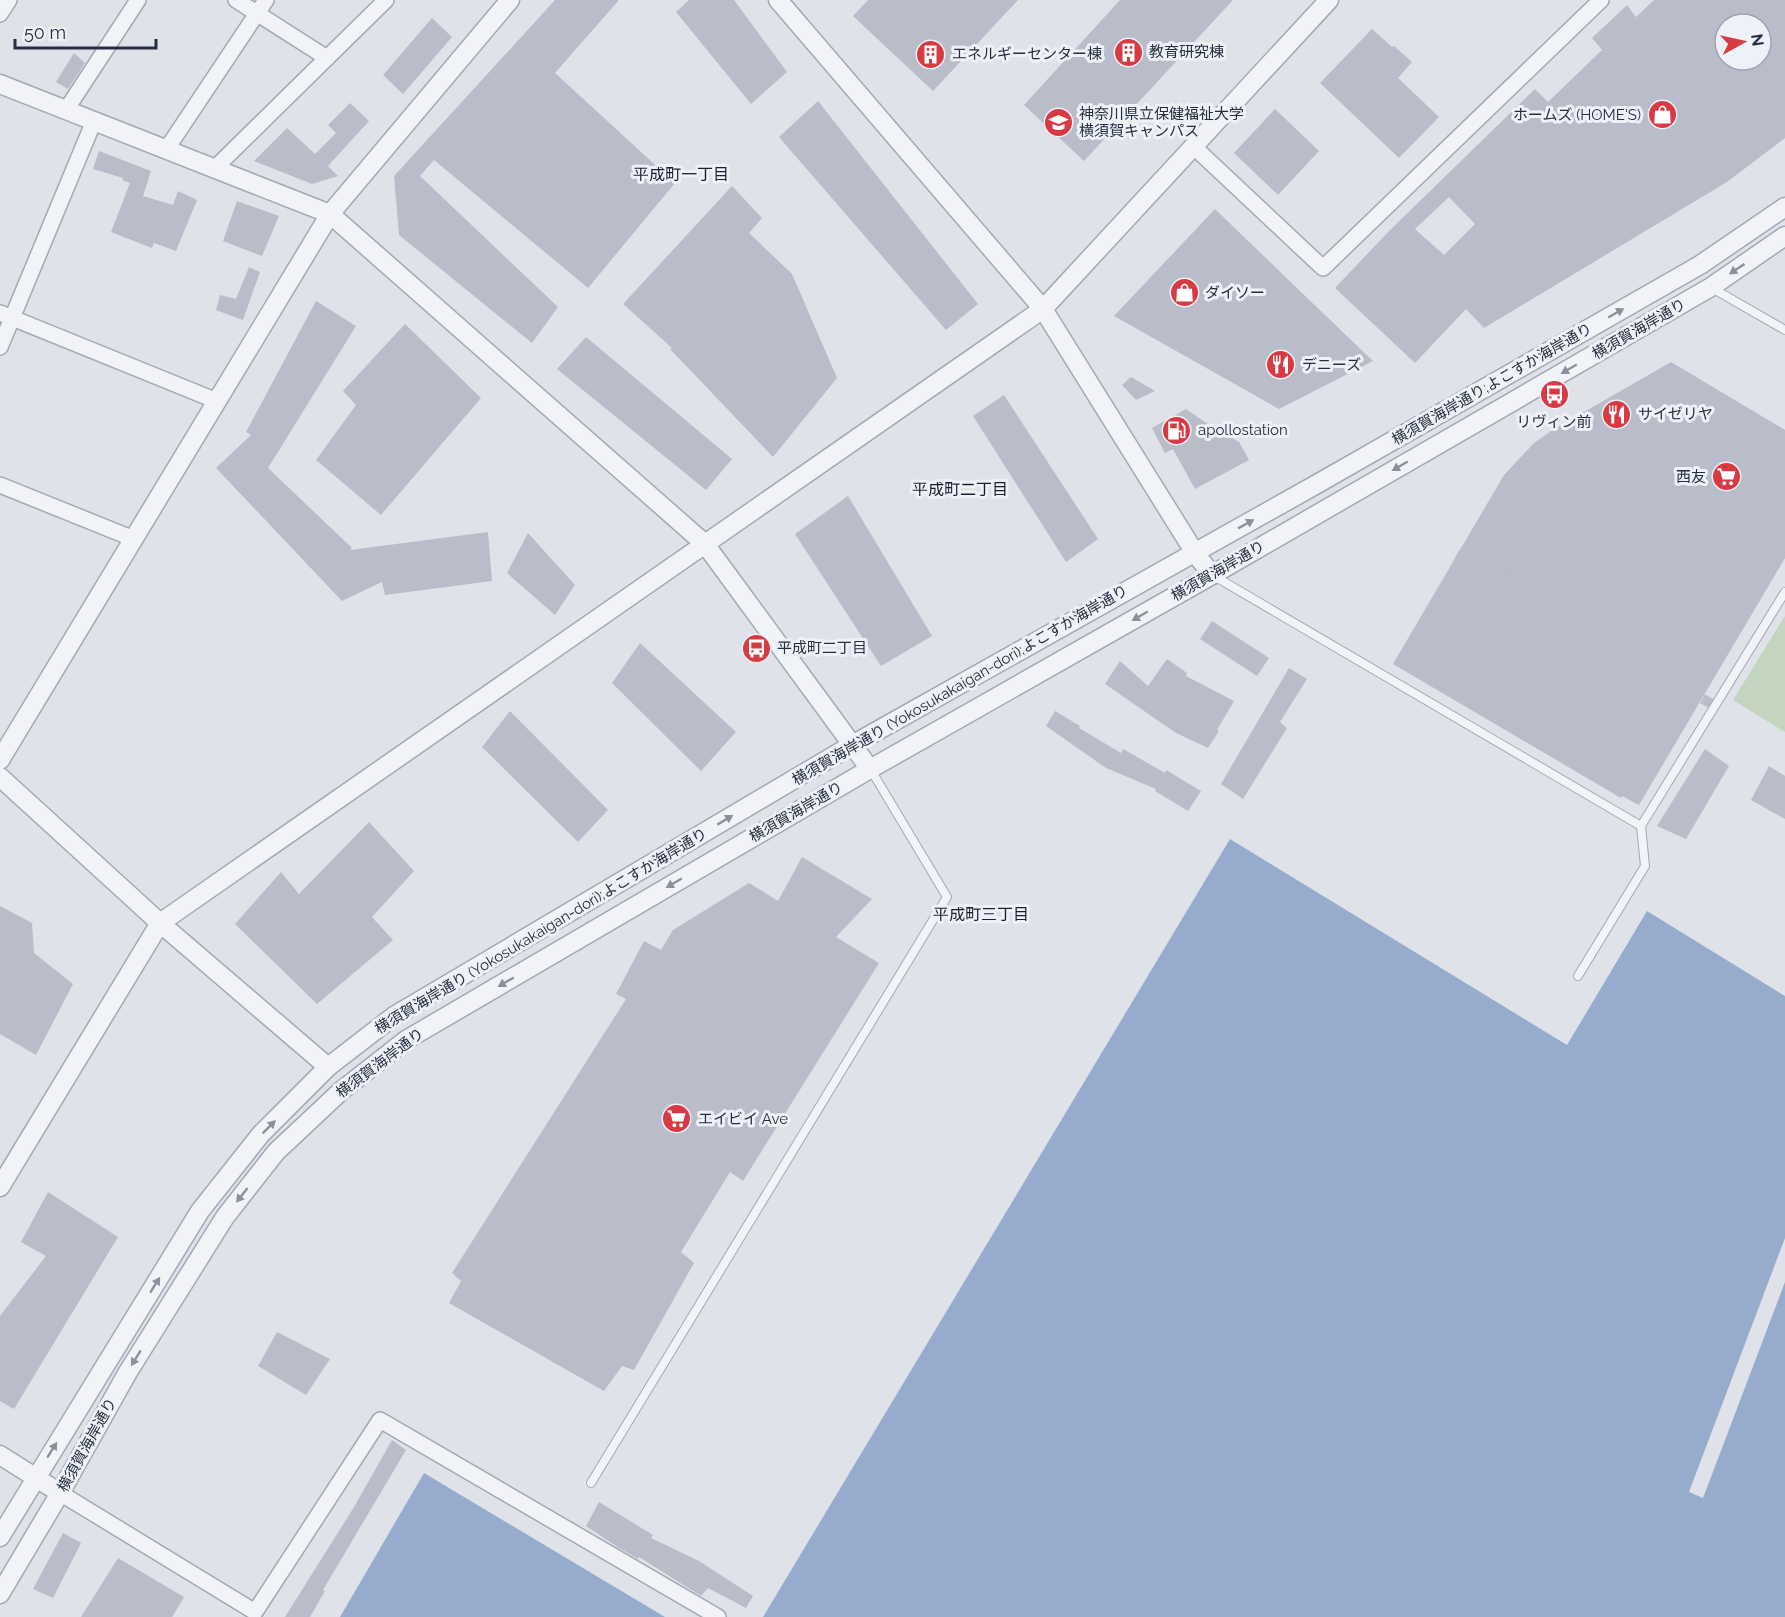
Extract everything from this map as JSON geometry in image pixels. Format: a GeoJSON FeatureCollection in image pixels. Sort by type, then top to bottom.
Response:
{"type":"FeatureCollection","features":[{"type":"Feature","properties":{"kind":"street"},"geometry":{"type":"LineString","coordinates":[[0,15],[9,0]]}},
{"type":"Feature","properties":{"kind":"street"},"geometry":{"type":"LineString","coordinates":[[66,110],[138,0]]}},
{"type":"Feature","properties":{"kind":"street"},"geometry":{"type":"LineString","coordinates":[[236,0],[327,58]]}},
{"type":"Feature","properties":{"kind":"street"},"geometry":{"type":"LineString","coordinates":[[166,150],[266,0]]}},
{"type":"Feature","properties":{"kind":"street"},"geometry":{"type":"LineString","coordinates":[[214,168],[386,0]]}},
{"type":"Feature","properties":{"kind":"street"},"geometry":{"type":"LineString","coordinates":[[0,760],[330,214],[510,0]]}},
{"type":"Feature","properties":{"kind":"street"},"geometry":{"type":"LineString","coordinates":[[778,0],[1043,309],[1195,553],[1212,575]]}},
{"type":"Feature","properties":{"kind":"street"},"geometry":{"type":"LineString","coordinates":[[0,1187],[160,923],[1043,309],[1329,0]]}},
{"type":"Feature","properties":{"kind":"street"},"geometry":{"type":"LineString","coordinates":[[1193,146],[1323,268],[1601,0]]}},
{"type":"Feature","properties":{"kind":"street"},"geometry":{"type":"LineString","coordinates":[[0,84],[330,214],[705,544],[870,769]]}},
{"type":"Feature","properties":{"kind":"street"},"geometry":{"type":"LineString","coordinates":[[0,347],[6,316],[94,121]]}},
{"type":"Feature","properties":{"kind":"street","name":"横須賀海岸通り;よこすか海岸通り"},"geometry":{"type":"LineString","coordinates":[[1195,553],[1700,265],[1785,207]]}},
{"type":"Feature","properties":{"kind":"street","name":"横須賀海岸通り"},"geometry":{"type":"LineString","coordinates":[[0,1594],[128,1372],[225,1217],[276,1152],[341,1091],[406,1040],[870,769],[1711,287],[1785,236]]}},
{"type":"Feature","properties":{"kind":"street"},"geometry":{"type":"LineString","coordinates":[[6,316],[217,401]]}},
{"type":"Feature","properties":{"kind":"street"},"geometry":{"type":"LineString","coordinates":[[0,485],[134,539]]}},
{"type":"Feature","properties":{"kind":"street","name":"横須賀海岸通り (Yokosukakaigan-dori);よこすか海岸通り"},"geometry":{"type":"LineString","coordinates":[[0,1537],[200,1211],[261,1134],[328,1067],[394,1016],[852,745],[1195,553]]}},
{"type":"Feature","properties":{"kind":"street"},"geometry":{"type":"LineString","coordinates":[[0,777],[160,923],[328,1067]]}},
{"type":"Feature","properties":{"kind":"street"},"geometry":{"type":"LineString","coordinates":[[0,1455],[253,1614],[380,1420],[718,1617]]}},
{"type":"Feature","properties":{"kind":"lane"},"geometry":{"type":"LineString","coordinates":[[1711,287],[1785,330]]}},
{"type":"Feature","properties":{"kind":"lane"},"geometry":{"type":"LineString","coordinates":[[1212,575],[1641,826]]}},
{"type":"Feature","properties":{"kind":"lane"},"geometry":{"type":"LineString","coordinates":[[1578,976],[1645,866],[1641,826],[1785,592]]}},
{"type":"Feature","properties":{"kind":"lane"},"geometry":{"type":"LineString","coordinates":[[591,1483],[947,897],[870,769]]}},
{"type":"Feature","properties":{"kind":"green space"},"geometry":{"type":"Polygon","coordinates":[[[1785,616],[1785,732],[1733,700],[1785,616]]]}},
{"type":"Feature","properties":{"kind":"water"},"geometry":{"type":"Polygon","coordinates":[[[1230,839],[1567,1045],[1647,911],[1785,996],[1785,1238],[1689,1492],[1703,1498],[1785,1282],[1785,1617],[763,1617],[1230,839]]]}},
{"type":"Feature","properties":{"kind":"water"},"geometry":{"type":"Polygon","coordinates":[[[424,1473],[665,1617],[340,1617],[424,1473]]]}},
{"type":"Feature","properties":{"kind":"building"},"geometry":{"type":"Polygon","coordinates":[[[555,0],[619,0],[555,73],[675,183],[588,288],[434,160],[420,176],[558,307],[532,343],[399,235],[394,176],[555,0]]]}},
{"type":"Feature","properties":{"kind":"building"},"geometry":{"type":"Polygon","coordinates":[[[689,0],[734,0],[787,72],[751,104],[676,12],[689,0]]]}},
{"type":"Feature","properties":{"kind":"building","name":"エネルギーセンター棟"},"geometry":{"type":"Polygon","coordinates":[[[868,0],[1018,0],[933,91],[853,16],[868,0]]]}},
{"type":"Feature","properties":{"kind":"building","name":"教育研究棟"},"geometry":{"type":"Polygon","coordinates":[[[1120,0],[1233,0],[1084,161],[1024,105],[1120,0]]]}},
{"type":"Feature","properties":{"kind":"building"},"geometry":{"type":"Polygon","coordinates":[[[1654,0],[1785,0],[1785,138],[1727,182],[1484,328],[1466,309],[1415,363],[1335,288],[1389,231],[1535,89],[1548,102],[1602,50],[1592,38],[1627,5],[1636,17],[1654,0]],[[1449,197],[1415,229],[1444,255],[1475,224],[1449,197]]]}},
{"type":"Feature","properties":{"kind":"building"},"geometry":{"type":"Polygon","coordinates":[[[432,18],[452,37],[403,94],[383,75],[432,18]]]}},
{"type":"Feature","properties":{"kind":"building"},"geometry":{"type":"Polygon","coordinates":[[[1372,29],[1412,62],[1398,78],[1439,117],[1399,158],[1320,83],[1372,29]]]}},
{"type":"Feature","properties":{"kind":"building"},"geometry":{"type":"Polygon","coordinates":[[[74,53],[85,63],[68,89],[56,82],[74,53]]]}},
{"type":"Feature","properties":{"kind":"building"},"geometry":{"type":"Polygon","coordinates":[[[818,101],[978,304],[946,330],[779,137],[818,101]]]}},
{"type":"Feature","properties":{"kind":"building"},"geometry":{"type":"Polygon","coordinates":[[[350,103],[369,121],[328,166],[338,176],[312,184],[254,161],[287,128],[315,154],[336,133],[328,125],[350,103]]]}},
{"type":"Feature","properties":{"kind":"building"},"geometry":{"type":"Polygon","coordinates":[[[1275,109],[1319,151],[1278,195],[1234,153],[1275,109]]]}},
{"type":"Feature","properties":{"kind":"building"},"geometry":{"type":"Polygon","coordinates":[[[99,151],[151,171],[143,196],[173,205],[178,191],[197,200],[176,251],[154,243],[152,248],[111,232],[130,183],[122,180],[123,178],[93,169],[99,151]]]}},
{"type":"Feature","properties":{"kind":"building"},"geometry":{"type":"Polygon","coordinates":[[[732,186],[762,218],[749,233],[792,274],[837,378],[773,457],[670,349],[672,348],[623,304],[732,186]]]}},
{"type":"Feature","properties":{"kind":"building"},"geometry":{"type":"Polygon","coordinates":[[[237,201],[279,216],[262,256],[223,241],[237,201]]]}},
{"type":"Feature","properties":{"kind":"building"},"geometry":{"type":"Polygon","coordinates":[[[1215,209],[1373,361],[1279,409],[1114,316],[1215,209]]]}},
{"type":"Feature","properties":{"kind":"building"},"geometry":{"type":"Polygon","coordinates":[[[249,267],[260,272],[243,320],[216,310],[220,295],[236,299],[249,267]]]}},
{"type":"Feature","properties":{"kind":"building"},"geometry":{"type":"Polygon","coordinates":[[[316,301],[356,326],[268,468],[352,548],[350,550],[488,532],[492,581],[385,595],[382,582],[342,601],[216,468],[251,435],[246,432],[316,301]]]}},
{"type":"Feature","properties":{"kind":"building"},"geometry":{"type":"Polygon","coordinates":[[[405,324],[481,398],[381,515],[316,460],[356,405],[343,391],[405,324]]]}},
{"type":"Feature","properties":{"kind":"building"},"geometry":{"type":"Polygon","coordinates":[[[586,337],[732,459],[706,490],[557,369],[586,337]]]}},
{"type":"Feature","properties":{"kind":"building"},"geometry":{"type":"Polygon","coordinates":[[[1671,362],[1785,430],[1785,558],[1639,805],[1622,796],[1621,798],[1393,664],[1504,475],[1534,443],[1551,431],[1671,362]]]}},
{"type":"Feature","properties":{"kind":"building"},"geometry":{"type":"Polygon","coordinates":[[[1131,377],[1155,391],[1136,400],[1122,385],[1131,377]]]}},
{"type":"Feature","properties":{"kind":"building"},"geometry":{"type":"Polygon","coordinates":[[[1004,395],[1098,539],[1066,562],[973,416],[1004,395]]]}},
{"type":"Feature","properties":{"kind":"building"},"geometry":{"type":"Polygon","coordinates":[[[1186,409],[1239,442],[1249,460],[1195,489],[1173,449],[1165,453],[1152,428],[1186,409]]]}},
{"type":"Feature","properties":{"kind":"building"},"geometry":{"type":"Polygon","coordinates":[[[848,496],[932,636],[881,666],[795,534],[848,496]]]}},
{"type":"Feature","properties":{"kind":"building"},"geometry":{"type":"Polygon","coordinates":[[[528,533],[575,585],[555,615],[507,573],[528,533]]]}},
{"type":"Feature","properties":{"kind":"building"},"geometry":{"type":"Polygon","coordinates":[[[1212,621],[1269,658],[1257,676],[1200,639],[1212,621]]]}},
{"type":"Feature","properties":{"kind":"building"},"geometry":{"type":"Polygon","coordinates":[[[640,643],[736,732],[701,771],[612,683],[640,643]]]}},
{"type":"Feature","properties":{"kind":"building"},"geometry":{"type":"Polygon","coordinates":[[[1167,659],[1187,673],[1186,676],[1234,701],[1208,748],[1176,733],[1105,684],[1120,661],[1148,686],[1167,659]]]}},
{"type":"Feature","properties":{"kind":"building"},"geometry":{"type":"Polygon","coordinates":[[[1289,668],[1307,679],[1280,722],[1287,728],[1243,799],[1221,784],[1289,668]]]}},
{"type":"Feature","properties":{"kind":"building"},"geometry":{"type":"Polygon","coordinates":[[[510,711],[608,810],[578,842],[482,747],[510,711]]]}},
{"type":"Feature","properties":{"kind":"building"},"geometry":{"type":"Polygon","coordinates":[[[1055,711],[1121,753],[1123,749],[1165,773],[1166,770],[1201,791],[1188,811],[1155,791],[1156,789],[1106,768],[1046,726],[1055,711]]]}},
{"type":"Feature","properties":{"kind":"building"},"geometry":{"type":"Polygon","coordinates":[[[1705,749],[1729,766],[1686,839],[1657,826],[1705,749]]]}},
{"type":"Feature","properties":{"kind":"building"},"geometry":{"type":"Polygon","coordinates":[[[1769,766],[1785,776],[1785,819],[1751,800],[1769,766]]]}},
{"type":"Feature","properties":{"kind":"building"},"geometry":{"type":"Polygon","coordinates":[[[369,822],[414,871],[372,917],[393,940],[317,1004],[235,924],[281,872],[299,894],[369,822]]]}},
{"type":"Feature","properties":{"kind":"building"},"geometry":{"type":"Polygon","coordinates":[[[802,857],[872,899],[836,937],[879,963],[743,1181],[730,1172],[681,1252],[694,1263],[634,1370],[622,1366],[604,1391],[449,1303],[461,1281],[452,1273],[626,999],[616,994],[644,941],[661,950],[673,930],[749,883],[778,901],[802,857]]]}},
{"type":"Feature","properties":{"kind":"building"},"geometry":{"type":"Polygon","coordinates":[[[0,906],[32,923],[34,953],[73,984],[36,1055],[0,1034],[0,906]]]}},
{"type":"Feature","properties":{"kind":"building"},"geometry":{"type":"Polygon","coordinates":[[[48,1192],[118,1237],[14,1409],[0,1401],[0,1316],[46,1256],[21,1242],[48,1192]]]}},
{"type":"Feature","properties":{"kind":"building"},"geometry":{"type":"Polygon","coordinates":[[[277,1332],[330,1359],[306,1395],[258,1366],[277,1332]]]}},
{"type":"Feature","properties":{"kind":"building"},"geometry":{"type":"Polygon","coordinates":[[[392,1440],[406,1450],[323,1590],[325,1591],[310,1617],[285,1617],[354,1507],[392,1440]]]}},
{"type":"Feature","properties":{"kind":"building"},"geometry":{"type":"Polygon","coordinates":[[[599,1502],[653,1535],[651,1538],[699,1561],[753,1596],[746,1608],[708,1588],[701,1596],[586,1526],[599,1502]]]}},
{"type":"Feature","properties":{"kind":"building"},"geometry":{"type":"Polygon","coordinates":[[[63,1533],[81,1543],[53,1598],[33,1589],[63,1533]]]}},
{"type":"Feature","properties":{"kind":"building"},"geometry":{"type":"Polygon","coordinates":[[[118,1558],[184,1597],[172,1617],[81,1617],[118,1558]]]}},
{"type":"Feature","properties":{"kind":"tunnel"},"geometry":{"type":"LineString","coordinates":[[1457,554],[1715,706]]}},
{"type":"Feature","properties":{"kind":"place","name":"教育研究棟"},"geometry":{"type":"Point","coordinates":[1128,52]}},
{"type":"Feature","properties":{"kind":"place","name":"エネルギーセンター棟"},"geometry":{"type":"Point","coordinates":[931,54]}},
{"type":"Feature","properties":{"kind":"place","name":"ホームズ (HOME'S)"},"geometry":{"type":"Point","coordinates":[1662,115]}},
{"type":"Feature","properties":{"kind":"place","name":"神奈川県立保健福祉大学 横須賀キャンパス"},"geometry":{"type":"Point","coordinates":[1058,123]}},
{"type":"Feature","properties":{"kind":"place","name":"ダイソー"},"geometry":{"type":"Point","coordinates":[1184,293]}},
{"type":"Feature","properties":{"kind":"place","name":"デニーズ"},"geometry":{"type":"Point","coordinates":[1281,365]}},
{"type":"Feature","properties":{"kind":"place","name":"リヴィン前"},"geometry":{"type":"Point","coordinates":[1554,395]}},
{"type":"Feature","properties":{"kind":"place","name":"サイゼリヤ"},"geometry":{"type":"Point","coordinates":[1617,414]}},
{"type":"Feature","properties":{"kind":"place","name":"apollostation"},"geometry":{"type":"Point","coordinates":[1177,430]}},
{"type":"Feature","properties":{"kind":"place","name":"西友"},"geometry":{"type":"Point","coordinates":[1727,477]}},
{"type":"Feature","properties":{"kind":"place","name":"平成町二丁目"},"geometry":{"type":"Point","coordinates":[756,648]}},
{"type":"Feature","properties":{"kind":"place","name":"エイビイ Ave"},"geometry":{"type":"Point","coordinates":[677,1119]}},
{"type":"Feature","properties":{"kind":"district","name":"平成町一丁目"},"geometry":{"type":"Point","coordinates":[681,174]}},
{"type":"Feature","properties":{"kind":"district","name":"平成町二丁目"},"geometry":{"type":"Point","coordinates":[960,489]}},
{"type":"Feature","properties":{"kind":"district","name":"平成町三丁目"},"geometry":{"type":"Point","coordinates":[981,914]}}]}
